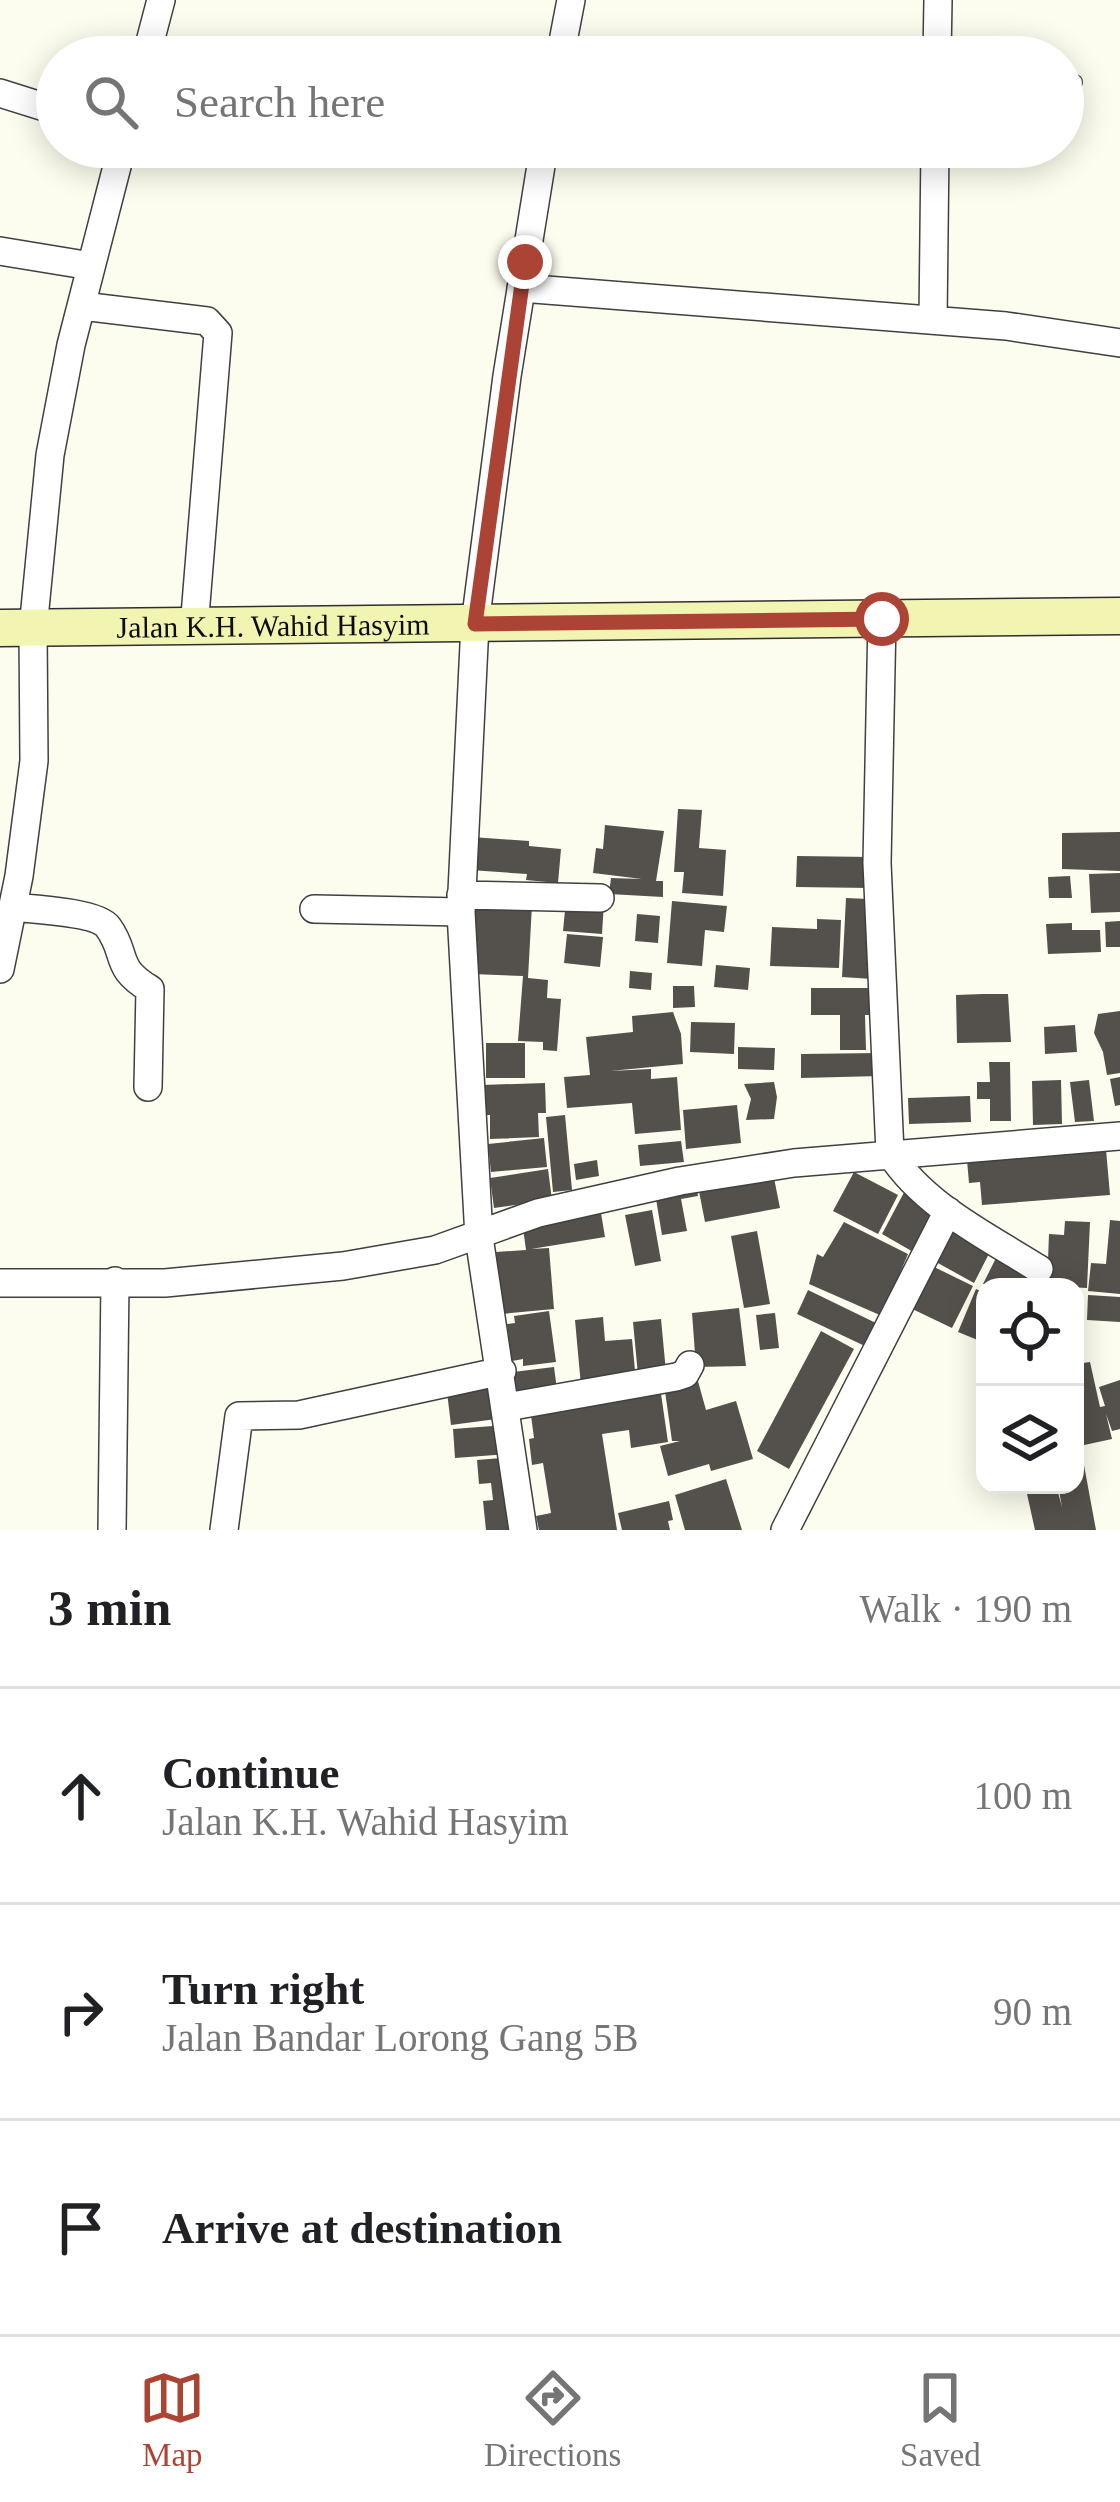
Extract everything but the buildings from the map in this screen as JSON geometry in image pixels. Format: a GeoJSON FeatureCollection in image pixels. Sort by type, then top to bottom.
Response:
{"type":"FeatureCollection","features":[{"type":"Feature","properties":{"kind":"main road","name":"Jalan K.H. Wahid Hasyim"},"geometry":{"type":"LineString","coordinates":[[17,628],[1120,616]]}},
{"type":"Feature","properties":{"kind":"street"},"geometry":{"type":"LineString","coordinates":[[152,36],[161,0]]}},
{"type":"Feature","properties":{"kind":"street"},"geometry":{"type":"LineString","coordinates":[[564,36],[571,0]]}},
{"type":"Feature","properties":{"kind":"street"},"geometry":{"type":"LineString","coordinates":[[937,36],[938,0]]}},
{"type":"Feature","properties":{"kind":"street"},"geometry":{"type":"LineString","coordinates":[[0,93],[36,104]]}},
{"type":"Feature","properties":{"kind":"street"},"geometry":{"type":"LineString","coordinates":[[0,969],[34,761],[17,628],[62,385],[117,168]]}},
{"type":"Feature","properties":{"kind":"street"},"geometry":{"type":"LineString","coordinates":[[523,1530],[479,1237],[461,903],[475,624],[541,168]]}},
{"type":"Feature","properties":{"kind":"street"},"geometry":{"type":"LineString","coordinates":[[933,320],[935,168]]}},
{"type":"Feature","properties":{"kind":"street"},"geometry":{"type":"LineString","coordinates":[[0,251],[91,266]]}},
{"type":"Feature","properties":{"kind":"street"},"geometry":{"type":"LineString","coordinates":[[521,288],[1006,326],[1120,344]]}},
{"type":"Feature","properties":{"kind":"street"},"geometry":{"type":"LineString","coordinates":[[82,306],[207,321],[218,333],[194,628]]}},
{"type":"Feature","properties":{"kind":"street"},"geometry":{"type":"LineString","coordinates":[[882,619],[877,863],[890,1154],[910,1181],[948,1211],[1039,1269]]}},
{"type":"Feature","properties":{"kind":"street"},"geometry":{"type":"LineString","coordinates":[[314,908],[600,898]]}},
{"type":"Feature","properties":{"kind":"street"},"geometry":{"type":"LineString","coordinates":[[12,907],[93,918],[108,927],[127,974],[150,989],[148,1087]]}},
{"type":"Feature","properties":{"kind":"street"},"geometry":{"type":"LineString","coordinates":[[0,1282],[165,1283],[343,1266],[435,1250],[583,1201],[794,1163],[1120,1136]]}},
{"type":"Feature","properties":{"kind":"street"},"geometry":{"type":"LineString","coordinates":[[785,1530],[948,1211]]}},
{"type":"Feature","properties":{"kind":"street"},"geometry":{"type":"LineString","coordinates":[[112,1530],[116,1281]]}},
{"type":"Feature","properties":{"kind":"street"},"geometry":{"type":"LineString","coordinates":[[507,1407],[676,1378],[690,1365]]}},
{"type":"Feature","properties":{"kind":"street"},"geometry":{"type":"LineString","coordinates":[[224,1530],[239,1417],[299,1415],[502,1371]]}},
{"type":"Feature","properties":{"kind":"route"},"geometry":{"type":"LineString","coordinates":[[525,262],[475,624],[882,619]]}}]}
